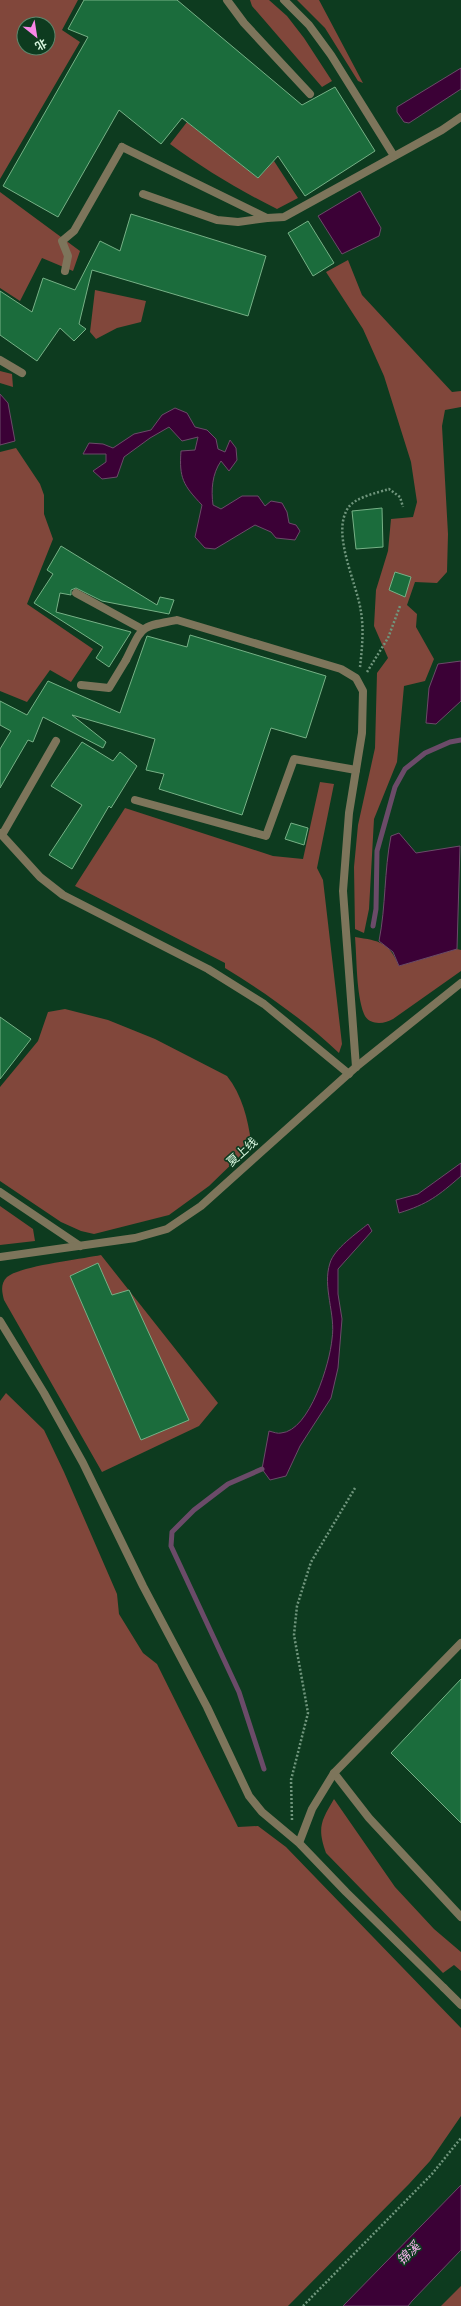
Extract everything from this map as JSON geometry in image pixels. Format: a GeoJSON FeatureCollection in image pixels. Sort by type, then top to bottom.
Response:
{"type":"FeatureCollection","features":[{"type":"Feature","properties":{"kind":"street"},"geometry":{"type":"LineString","coordinates":[[227,0],[244,23],[310,94]]}},
{"type":"Feature","properties":{"kind":"street"},"geometry":{"type":"LineString","coordinates":[[284,0],[309,25],[331,55],[394,156]]}},
{"type":"Feature","properties":{"kind":"street"},"geometry":{"type":"LineString","coordinates":[[142,194],[217,220],[238,222],[284,217],[442,130],[461,117]]}},
{"type":"Feature","properties":{"kind":"street"},"geometry":{"type":"LineString","coordinates":[[65,271],[68,256],[62,241],[74,231],[122,147],[267,218]]}},
{"type":"Feature","properties":{"kind":"street"},"geometry":{"type":"LineString","coordinates":[[0,360],[22,373]]}},
{"type":"Feature","properties":{"kind":"street"},"geometry":{"type":"LineString","coordinates":[[76,593],[142,629]]}},
{"type":"Feature","properties":{"kind":"street"},"geometry":{"type":"LineString","coordinates":[[82,685],[109,688],[142,629],[152,624],[176,620],[341,669],[356,678],[363,691],[362,733],[349,813],[343,891],[356,1067]]}},
{"type":"Feature","properties":{"kind":"street"},"geometry":{"type":"LineString","coordinates":[[56,741],[1,834],[40,877],[63,895],[208,969],[257,1000],[349,1074]]}},
{"type":"Feature","properties":{"kind":"street"},"geometry":{"type":"LineString","coordinates":[[135,800],[266,836],[294,759],[356,770]]}},
{"type":"Feature","properties":{"kind":"street","name":"夏上线"},"geometry":{"type":"LineString","coordinates":[[0,1257],[135,1238],[167,1229],[201,1206],[356,1067],[461,982]]}},
{"type":"Feature","properties":{"kind":"street"},"geometry":{"type":"LineString","coordinates":[[0,1192],[80,1246]]}},
{"type":"Feature","properties":{"kind":"street"},"geometry":{"type":"LineString","coordinates":[[0,1322],[44,1393],[83,1463],[143,1586],[207,1707],[249,1796],[262,1812],[299,1843],[346,1892],[461,2005]]}},
{"type":"Feature","properties":{"kind":"street"},"geometry":{"type":"LineString","coordinates":[[299,1843],[312,1810],[334,1773],[461,1643]]}},
{"type":"Feature","properties":{"kind":"street"},"geometry":{"type":"LineString","coordinates":[[334,1773],[369,1818],[461,1917]]}},
{"type":"Feature","properties":{"kind":"path"},"geometry":{"type":"LineString","coordinates":[[359,684],[363,634],[361,612],[341,535],[342,520],[348,507],[362,498],[389,489],[400,497],[404,507]]}},
{"type":"Feature","properties":{"kind":"path"},"geometry":{"type":"LineString","coordinates":[[359,684],[388,638],[400,606]]}},
{"type":"Feature","properties":{"kind":"path"},"geometry":{"type":"LineString","coordinates":[[299,1843],[292,1819],[291,1780],[308,1713],[294,1635],[297,1606],[311,1562],[355,1488]]}},
{"type":"Feature","properties":{"kind":"path"},"geometry":{"type":"LineString","coordinates":[[303,2306],[432,2174],[461,2138]]}},
{"type":"Feature","properties":{"kind":"shaded area"},"geometry":{"type":"Polygon","coordinates":[[[0,0],[78,0],[62,30],[80,42],[0,179],[0,0]]]}},
{"type":"Feature","properties":{"kind":"shaded area"},"geometry":{"type":"Polygon","coordinates":[[[250,0],[269,0],[287,16],[304,38],[332,81],[322,87],[252,6],[250,0]]]}},
{"type":"Feature","properties":{"kind":"shaded area"},"geometry":{"type":"Polygon","coordinates":[[[297,0],[319,0],[363,83],[358,81],[325,28],[297,0]]]}},
{"type":"Feature","properties":{"kind":"shaded area"},"geometry":{"type":"Polygon","coordinates":[[[187,122],[258,178],[274,161],[298,198],[277,209],[222,179],[196,162],[170,144],[187,122]]]}},
{"type":"Feature","properties":{"kind":"shaded area"},"geometry":{"type":"Polygon","coordinates":[[[0,192],[80,251],[73,271],[42,258],[20,301],[0,288],[0,192]]]}},
{"type":"Feature","properties":{"kind":"shaded area"},"geometry":{"type":"Polygon","coordinates":[[[348,260],[362,295],[452,392],[461,391],[461,407],[445,410],[442,426],[448,534],[447,572],[437,583],[415,582],[407,605],[417,614],[416,627],[434,659],[425,681],[404,686],[397,762],[374,819],[369,909],[364,933],[355,929],[354,867],[358,825],[375,748],[377,673],[388,658],[374,626],[376,590],[388,551],[391,519],[413,517],[417,502],[411,462],[384,376],[363,329],[326,272],[348,260]]]}},
{"type":"Feature","properties":{"kind":"shaded area"},"geometry":{"type":"Polygon","coordinates":[[[95,290],[146,301],[141,322],[117,328],[96,339],[90,332],[95,290]]]}},
{"type":"Feature","properties":{"kind":"shaded area"},"geometry":{"type":"Polygon","coordinates":[[[0,371],[12,374],[13,387],[0,383],[0,371]]]}},
{"type":"Feature","properties":{"kind":"shaded area"},"geometry":{"type":"Polygon","coordinates":[[[16,448],[40,484],[44,495],[44,514],[53,539],[27,604],[93,649],[71,682],[50,670],[27,702],[0,691],[0,452],[16,448]]]}},
{"type":"Feature","properties":{"kind":"shaded area"},"geometry":{"type":"Polygon","coordinates":[[[320,782],[334,784],[317,868],[323,880],[342,1044],[339,1053],[312,1029],[284,1008],[225,968],[225,963],[75,886],[125,808],[273,856],[303,859],[320,782]]]}},
{"type":"Feature","properties":{"kind":"shaded area"},"geometry":{"type":"Polygon","coordinates":[[[355,937],[383,944],[391,952],[399,966],[457,949],[461,950],[461,971],[393,1019],[382,1023],[373,1022],[366,1018],[361,1006],[358,986],[355,937]]]}},
{"type":"Feature","properties":{"kind":"shaded area"},"geometry":{"type":"Polygon","coordinates":[[[65,1009],[108,1020],[155,1039],[227,1076],[237,1091],[246,1116],[251,1142],[240,1156],[209,1186],[169,1215],[94,1234],[81,1231],[61,1222],[0,1181],[0,1087],[38,1041],[48,1012],[65,1009]]]}},
{"type":"Feature","properties":{"kind":"shaded area"},"geometry":{"type":"Polygon","coordinates":[[[0,1206],[33,1229],[35,1241],[0,1245],[0,1206]]]}},
{"type":"Feature","properties":{"kind":"shaded area"},"geometry":{"type":"Polygon","coordinates":[[[101,1255],[218,1403],[199,1426],[102,1472],[4,1300],[2,1288],[3,1282],[7,1277],[24,1269],[101,1255]]]}},
{"type":"Feature","properties":{"kind":"shaded area"},"geometry":{"type":"Polygon","coordinates":[[[6,1393],[44,1430],[117,1594],[119,1614],[143,1653],[157,1664],[238,1827],[258,1826],[286,1847],[461,2028],[461,2116],[430,2161],[288,2306],[0,2306],[0,1401],[6,1393]]]}},
{"type":"Feature","properties":{"kind":"shaded area"},"geometry":{"type":"Polygon","coordinates":[[[334,1799],[395,1887],[434,1929],[461,1952],[461,1971],[454,1965],[443,1973],[326,1853],[321,1831],[323,1819],[334,1799]]]}},
{"type":"Feature","properties":{"kind":"shaded area"},"geometry":{"type":"Polygon","coordinates":[[[461,2286],[461,2306],[441,2306],[461,2286]]]}},
{"type":"Feature","properties":{"kind":"water"},"geometry":{"type":"Polygon","coordinates":[[[461,68],[461,89],[409,123],[404,122],[397,112],[397,107],[461,68]]]}},
{"type":"Feature","properties":{"kind":"water"},"geometry":{"type":"Polygon","coordinates":[[[360,191],[381,228],[379,236],[342,254],[318,216],[360,191]]]}},
{"type":"Feature","properties":{"kind":"water"},"geometry":{"type":"Polygon","coordinates":[[[0,394],[8,403],[15,441],[0,445],[0,394]]]}},
{"type":"Feature","properties":{"kind":"water"},"geometry":{"type":"Polygon","coordinates":[[[175,408],[187,413],[195,427],[207,430],[216,439],[218,449],[225,452],[230,440],[236,448],[237,460],[229,471],[221,461],[218,466],[212,488],[213,505],[221,509],[242,496],[258,496],[265,506],[271,501],[282,503],[287,512],[289,523],[296,525],[300,531],[295,540],[276,538],[271,532],[255,525],[215,549],[205,548],[195,537],[202,505],[186,486],[181,468],[181,451],[195,450],[198,437],[182,441],[169,427],[150,438],[124,457],[117,477],[102,479],[93,471],[106,462],[106,454],[83,454],[89,443],[103,444],[113,448],[134,434],[151,430],[162,415],[175,408]]]}},
{"type":"Feature","properties":{"kind":"water"},"geometry":{"type":"Polygon","coordinates":[[[461,661],[461,701],[436,724],[426,723],[429,688],[438,664],[461,661]]]}},
{"type":"Feature","properties":{"kind":"water"},"geometry":{"type":"Polygon","coordinates":[[[399,833],[416,853],[460,846],[457,949],[399,966],[393,952],[379,941],[391,836],[399,833]]]}},
{"type":"Feature","properties":{"kind":"water"},"geometry":{"type":"Polygon","coordinates":[[[461,1163],[461,1176],[446,1189],[425,1203],[399,1213],[396,1200],[418,1194],[461,1163]]]}},
{"type":"Feature","properties":{"kind":"water"},"geometry":{"type":"Polygon","coordinates":[[[368,1224],[372,1231],[338,1269],[338,1294],[342,1319],[338,1368],[331,1398],[300,1446],[286,1476],[270,1480],[262,1469],[269,1431],[281,1433],[291,1429],[301,1421],[317,1394],[323,1378],[333,1330],[328,1291],[328,1272],[330,1263],[336,1252],[368,1224]]]}},
{"type":"Feature","properties":{"kind":"water","name":"锦溪"},"geometry":{"type":"Polygon","coordinates":[[[461,2185],[461,2250],[408,2306],[343,2306],[461,2185]]]}},
{"type":"Feature","properties":{"kind":"building"},"geometry":{"type":"Polygon","coordinates":[[[84,0],[177,0],[302,105],[335,87],[375,151],[305,196],[278,156],[258,178],[182,118],[161,144],[119,110],[58,217],[3,186],[88,37],[68,29],[84,0]]]}},
{"type":"Feature","properties":{"kind":"building"},"geometry":{"type":"Polygon","coordinates":[[[131,214],[266,256],[248,316],[92,270],[79,324],[86,329],[74,341],[60,328],[37,361],[0,335],[0,291],[32,312],[43,278],[75,290],[100,241],[120,251],[131,214]]]}},
{"type":"Feature","properties":{"kind":"building"},"geometry":{"type":"Polygon","coordinates":[[[308,221],[334,263],[313,276],[288,233],[308,221]]]}},
{"type":"Feature","properties":{"kind":"building"},"geometry":{"type":"Polygon","coordinates":[[[382,508],[383,547],[356,549],[352,511],[382,508]]]}},
{"type":"Feature","properties":{"kind":"building"},"geometry":{"type":"Polygon","coordinates":[[[61,546],[157,605],[160,597],[174,600],[169,614],[102,601],[76,588],[71,590],[71,595],[60,593],[56,612],[131,632],[109,667],[96,658],[103,647],[34,603],[53,574],[47,570],[61,546]]]}},
{"type":"Feature","properties":{"kind":"building"},"geometry":{"type":"Polygon","coordinates":[[[395,572],[411,577],[405,597],[389,590],[395,572]]]}},
{"type":"Feature","properties":{"kind":"building"},"geometry":{"type":"Polygon","coordinates":[[[190,635],[326,676],[306,738],[271,728],[242,815],[159,789],[164,774],[146,770],[155,739],[72,715],[106,742],[103,748],[43,717],[33,742],[28,740],[0,788],[0,749],[11,731],[0,725],[0,701],[27,715],[48,681],[120,713],[147,636],[187,647],[190,635]]]}},
{"type":"Feature","properties":{"kind":"building"},"geometry":{"type":"Polygon","coordinates":[[[82,742],[113,761],[120,752],[137,766],[111,808],[109,806],[72,869],[49,855],[82,805],[51,786],[82,742]]]}},
{"type":"Feature","properties":{"kind":"building"},"geometry":{"type":"Polygon","coordinates":[[[291,823],[308,828],[304,845],[285,839],[291,823]]]}},
{"type":"Feature","properties":{"kind":"building"},"geometry":{"type":"Polygon","coordinates":[[[0,1017],[31,1039],[0,1079],[0,1017]]]}},
{"type":"Feature","properties":{"kind":"building"},"geometry":{"type":"Polygon","coordinates":[[[98,1263],[112,1295],[129,1290],[189,1420],[141,1440],[70,1276],[98,1263]]]}},
{"type":"Feature","properties":{"kind":"building"},"geometry":{"type":"Polygon","coordinates":[[[461,1679],[461,1823],[391,1753],[461,1679]]]}},
{"type":"Feature","properties":{"kind":"waterway"},"geometry":{"type":"LineString","coordinates":[[373,926],[376,909],[377,851],[395,787],[405,769],[425,753],[450,742],[461,740]]}},
{"type":"Feature","properties":{"kind":"waterway"},"geometry":{"type":"LineString","coordinates":[[262,1469],[228,1484],[194,1510],[172,1532],[171,1546],[239,1692],[264,1769]]}}]}
